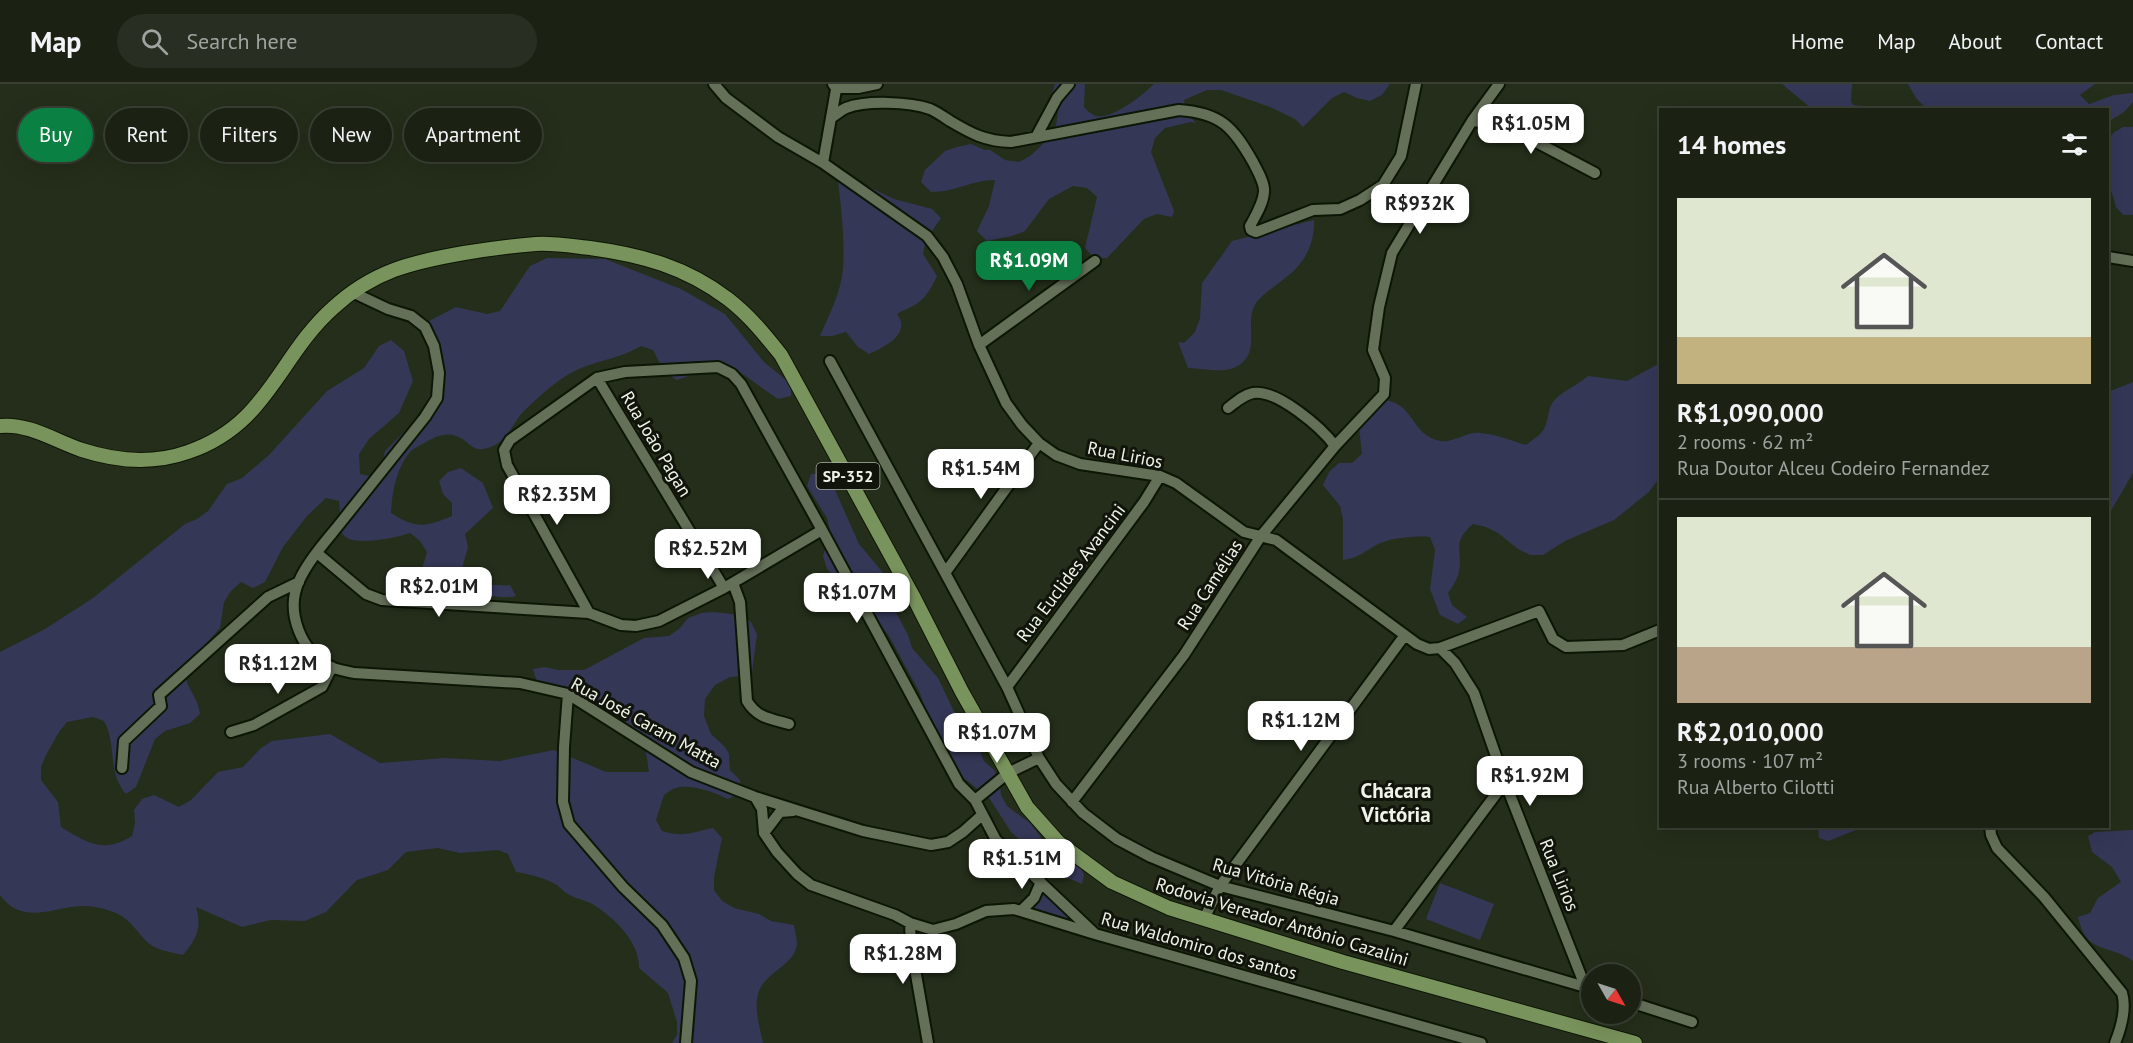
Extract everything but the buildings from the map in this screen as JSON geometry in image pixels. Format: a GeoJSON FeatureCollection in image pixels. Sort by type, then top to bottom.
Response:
{"type":"FeatureCollection","features":[{"type":"Feature","properties":{"kind":"main road","name":"Rodovia Vereador Antônio Cazalini"},"geometry":{"type":"LineString","coordinates":[[0,426],[24,428],[82,450],[110,457],[133,460],[159,459],[188,452],[215,441],[241,424],[263,399],[311,331],[331,309],[377,276],[425,260],[503,247],[539,244],[574,246],[650,259],[686,274],[729,300],[758,327],[781,355],[962,692],[1027,807],[1059,843],[1112,882],[1169,908],[1343,962],[1635,1043]]}},
{"type":"Feature","properties":{"kind":"street","name":"Rua Lirios"},"geometry":{"type":"LineString","coordinates":[[714,84],[726,99],[777,137],[823,162],[927,236],[944,257],[957,284],[979,345],[1006,403],[1039,443],[1056,455],[1080,464],[1160,476],[1176,483],[1244,532],[1276,540],[1405,635],[1429,649],[1440,648],[1455,663],[1474,693],[1504,782],[1581,971]]}},
{"type":"Feature","properties":{"kind":"street"},"geometry":{"type":"LineString","coordinates":[[823,162],[835,85],[858,88],[877,84]]}},
{"type":"Feature","properties":{"kind":"street"},"geometry":{"type":"LineString","coordinates":[[1036,137],[1057,98],[1069,84]]}},
{"type":"Feature","properties":{"kind":"street"},"geometry":{"type":"LineString","coordinates":[[831,118],[847,108],[866,104],[895,104],[932,110],[977,136],[993,141],[1011,142],[1179,110],[1196,111],[1214,116],[1228,125],[1239,139],[1265,188],[1263,201],[1250,226],[1251,230],[1256,232],[1313,210],[1340,209],[1383,185],[1401,156],[1416,84]]}},
{"type":"Feature","properties":{"kind":"street"},"geometry":{"type":"LineString","coordinates":[[1472,121],[1499,84]]}},
{"type":"Feature","properties":{"kind":"street"},"geometry":{"type":"LineString","coordinates":[[1472,121],[1502,124],[1595,173]]}},
{"type":"Feature","properties":{"kind":"street","name":"Rua Camélias"},"geometry":{"type":"LineString","coordinates":[[1072,802],[1184,655],[1261,536],[1335,446],[1384,394],[1385,378],[1373,350],[1379,307],[1392,253],[1472,121]]}},
{"type":"Feature","properties":{"kind":"street"},"geometry":{"type":"LineString","coordinates":[[2109,257],[2133,261]]}},
{"type":"Feature","properties":{"kind":"street"},"geometry":{"type":"LineString","coordinates":[[979,345],[1095,261]]}},
{"type":"Feature","properties":{"kind":"street","name":"Rua José Caram Matta"},"geometry":{"type":"LineString","coordinates":[[352,292],[388,309],[411,316],[425,327],[434,346],[439,373],[437,398],[425,417],[317,553],[299,582],[294,602],[296,622],[302,640],[316,656],[332,667],[354,673],[520,683],[568,694],[691,771],[755,797],[863,831],[931,845],[948,842],[982,815]]}},
{"type":"Feature","properties":{"kind":"street","name":"Rua Vitória Régia"},"geometry":{"type":"LineString","coordinates":[[830,362],[1007,687],[1039,758],[1056,784],[1072,802],[1117,839],[1151,857],[1220,886],[1394,931],[1581,986]]}},
{"type":"Feature","properties":{"kind":"street"},"geometry":{"type":"LineString","coordinates":[[588,613],[507,465],[504,450],[510,440],[597,378],[625,372],[718,367],[732,374],[741,384],[822,530],[958,784],[975,800],[996,840],[1095,934]]}},
{"type":"Feature","properties":{"kind":"street","name":"Rua João Pagan"},"geometry":{"type":"LineString","coordinates":[[597,378],[740,602],[747,701],[753,711],[760,716],[789,724]]}},
{"type":"Feature","properties":{"kind":"street"},"geometry":{"type":"LineString","coordinates":[[1228,408],[1240,398],[1254,393],[1267,394],[1285,403],[1325,433],[1335,446]]}},
{"type":"Feature","properties":{"kind":"street"},"geometry":{"type":"LineString","coordinates":[[945,573],[1039,443]]}},
{"type":"Feature","properties":{"kind":"street","name":"Rua Euclides Avancini"},"geometry":{"type":"LineString","coordinates":[[1007,687],[1144,502],[1160,476]]}},
{"type":"Feature","properties":{"kind":"street"},"geometry":{"type":"LineString","coordinates":[[317,553],[366,594],[382,600],[588,613],[621,625],[636,626],[659,621],[728,586],[822,530]]}},
{"type":"Feature","properties":{"kind":"street"},"geometry":{"type":"LineString","coordinates":[[122,768],[124,741],[161,706],[159,695],[268,597],[299,582]]}},
{"type":"Feature","properties":{"kind":"street"},"geometry":{"type":"LineString","coordinates":[[1440,648],[1539,611],[1553,639],[1566,647],[1623,645],[1659,630]]}},
{"type":"Feature","properties":{"kind":"street"},"geometry":{"type":"LineString","coordinates":[[1204,919],[1220,886],[1405,635]]}},
{"type":"Feature","properties":{"kind":"street"},"geometry":{"type":"LineString","coordinates":[[231,732],[254,725],[322,687],[332,667]]}},
{"type":"Feature","properties":{"kind":"street"},"geometry":{"type":"LineString","coordinates":[[568,694],[563,802],[569,824],[623,887],[662,925],[684,958],[691,981],[686,1043]]}},
{"type":"Feature","properties":{"kind":"street"},"geometry":{"type":"LineString","coordinates":[[975,800],[1008,773],[1039,758]]}},
{"type":"Feature","properties":{"kind":"street"},"geometry":{"type":"LineString","coordinates":[[1394,931],[1504,782]]}},
{"type":"Feature","properties":{"kind":"street"},"geometry":{"type":"LineString","coordinates":[[755,797],[762,809],[764,832]]}},
{"type":"Feature","properties":{"kind":"street"},"geometry":{"type":"LineString","coordinates":[[764,832],[780,812],[797,810]]}},
{"type":"Feature","properties":{"kind":"street"},"geometry":{"type":"LineString","coordinates":[[1990,828],[1996,848],[2044,897],[2122,993],[2125,1002],[2115,1043]]}},
{"type":"Feature","properties":{"kind":"street","name":"Rua Waldomiro dos santos"},"geometry":{"type":"LineString","coordinates":[[764,832],[777,852],[797,874],[811,885],[933,930],[956,924],[986,911],[1014,909],[1481,1043]]}},
{"type":"Feature","properties":{"kind":"street"},"geometry":{"type":"LineString","coordinates":[[1022,911],[1034,898],[1041,882]]}},
{"type":"Feature","properties":{"kind":"street"},"geometry":{"type":"LineString","coordinates":[[910,923],[911,946],[928,1043]]}},
{"type":"Feature","properties":{"kind":"street"},"geometry":{"type":"LineString","coordinates":[[1641,1006],[1692,1022]]}},
{"type":"Feature","properties":{"kind":"shaded area"},"geometry":{"type":"Polygon","coordinates":[[[1055,84],[1085,84],[1084,107],[1094,115],[1103,116],[1127,106],[1154,84],[1390,84],[1382,95],[1370,101],[1344,92],[1332,98],[1303,127],[1295,119],[1270,107],[1221,90],[1207,90],[1184,100],[1186,113],[1196,123],[1165,128],[1155,138],[1151,152],[1174,211],[1172,217],[1157,214],[1144,219],[1107,258],[1094,258],[1085,248],[1097,197],[1087,188],[1073,186],[1049,199],[1025,231],[987,241],[977,231],[989,206],[995,180],[931,192],[921,182],[925,170],[945,151],[957,147],[971,144],[990,150],[1005,160],[1019,162],[1030,156],[1056,126],[1058,112],[1051,97],[1055,84]]]}},
{"type":"Feature","properties":{"kind":"shaded area"},"geometry":{"type":"Polygon","coordinates":[[[1782,84],[1852,84],[1851,101],[1853,105],[1873,108],[1811,108],[1782,84]]]}},
{"type":"Feature","properties":{"kind":"shaded area"},"geometry":{"type":"Polygon","coordinates":[[[1908,84],[2095,84],[2080,95],[2089,104],[2114,95],[2133,93],[2133,102],[2124,112],[2109,121],[2109,108],[1926,108],[1916,98],[1908,84]]]}},
{"type":"Feature","properties":{"kind":"shaded area"},"geometry":{"type":"Polygon","coordinates":[[[2123,127],[2133,127],[2133,215],[2123,215],[2116,207],[2109,183],[2109,139],[2123,127]]]}},
{"type":"Feature","properties":{"kind":"shaded area"},"geometry":{"type":"Polygon","coordinates":[[[837,174],[856,185],[869,187],[894,199],[932,209],[941,218],[926,240],[923,254],[937,276],[927,294],[920,301],[897,314],[901,321],[899,334],[882,348],[869,354],[858,347],[846,332],[832,336],[820,336],[837,295],[843,269],[843,233],[837,174]]]}},
{"type":"Feature","properties":{"kind":"shaded area"},"geometry":{"type":"Polygon","coordinates":[[[1314,220],[1313,237],[1303,261],[1256,303],[1251,318],[1250,350],[1242,363],[1223,370],[1188,368],[1178,342],[1184,343],[1195,332],[1200,318],[1202,283],[1232,241],[1314,220]]]}},
{"type":"Feature","properties":{"kind":"shaded area"},"geometry":{"type":"Polygon","coordinates":[[[547,258],[605,259],[681,289],[725,314],[764,362],[791,384],[791,396],[778,399],[738,371],[711,361],[702,371],[677,380],[665,373],[653,350],[641,346],[581,368],[566,376],[526,409],[507,435],[493,446],[486,449],[475,448],[461,438],[452,435],[429,440],[410,452],[401,466],[394,489],[391,513],[407,522],[421,525],[452,516],[452,503],[443,494],[439,481],[448,472],[461,468],[483,483],[493,508],[465,534],[468,547],[461,572],[484,583],[510,585],[516,596],[457,596],[426,599],[416,590],[427,552],[420,541],[410,533],[369,541],[347,538],[338,527],[339,501],[326,498],[307,516],[283,547],[265,582],[253,588],[241,582],[231,591],[224,602],[220,628],[185,667],[185,675],[197,701],[200,714],[190,723],[165,731],[155,739],[136,787],[126,794],[120,786],[114,768],[108,730],[104,721],[93,717],[67,722],[46,755],[41,767],[41,780],[58,802],[61,827],[88,842],[104,845],[132,836],[135,823],[134,810],[142,799],[154,795],[179,807],[191,800],[218,772],[243,767],[261,748],[272,741],[330,734],[380,763],[444,758],[500,761],[554,750],[606,772],[649,772],[645,746],[608,699],[597,704],[574,688],[549,688],[537,682],[533,669],[545,667],[558,670],[584,670],[644,638],[669,636],[688,618],[701,613],[740,615],[751,622],[757,634],[752,673],[730,677],[715,685],[705,699],[704,716],[711,734],[729,754],[730,770],[740,780],[740,793],[728,799],[695,788],[676,788],[664,795],[656,820],[662,831],[677,834],[688,834],[713,828],[722,838],[714,877],[714,890],[722,901],[734,908],[759,914],[771,921],[794,925],[797,944],[795,951],[791,958],[763,984],[757,997],[763,1043],[672,1043],[677,1035],[677,1022],[668,993],[639,968],[635,949],[617,924],[602,910],[591,903],[571,896],[548,880],[516,872],[508,854],[498,850],[460,853],[438,848],[406,852],[388,870],[357,880],[326,912],[305,921],[271,920],[242,927],[196,907],[197,932],[183,955],[153,946],[126,919],[105,909],[82,906],[28,912],[18,910],[9,904],[0,895],[0,652],[45,629],[93,598],[185,524],[208,511],[227,484],[242,478],[269,455],[327,391],[364,368],[379,346],[391,340],[404,351],[413,381],[399,413],[369,439],[359,454],[360,474],[379,478],[385,451],[419,417],[431,393],[432,371],[425,330],[429,321],[456,307],[487,314],[500,311],[530,266],[547,258]]]}},
{"type":"Feature","properties":{"kind":"shaded area"},"geometry":{"type":"Polygon","coordinates":[[[1659,364],[1659,478],[1649,492],[1614,520],[1565,541],[1543,555],[1530,555],[1518,549],[1498,533],[1473,524],[1460,541],[1459,572],[1448,593],[1452,605],[1467,617],[1458,624],[1440,615],[1430,589],[1435,550],[1430,537],[1389,540],[1358,556],[1343,560],[1343,519],[1340,506],[1323,485],[1329,472],[1339,463],[1352,463],[1362,454],[1359,428],[1377,398],[1400,406],[1423,432],[1438,441],[1481,433],[1526,445],[1545,428],[1550,407],[1556,398],[1588,376],[1627,381],[1659,364]]]}},
{"type":"Feature","properties":{"kind":"shaded area"},"geometry":{"type":"Polygon","coordinates":[[[2133,382],[2133,473],[2109,514],[2109,392],[2133,382]]]}},
{"type":"Feature","properties":{"kind":"shaded area"},"geometry":{"type":"Polygon","coordinates":[[[824,473],[832,483],[859,544],[884,574],[896,612],[912,648],[938,678],[962,728],[979,749],[984,761],[994,770],[1000,782],[1001,795],[1007,806],[1030,823],[1045,843],[1079,863],[1084,875],[1082,884],[1061,875],[1011,832],[990,799],[960,775],[928,718],[920,693],[889,636],[848,584],[836,578],[827,569],[823,556],[830,531],[827,518],[807,486],[811,474],[824,473]]]}},
{"type":"Feature","properties":{"kind":"shaded area"},"geometry":{"type":"Polygon","coordinates":[[[1818,828],[1861,828],[1828,841],[1819,838],[1818,828]]]}},
{"type":"Feature","properties":{"kind":"shaded area"},"geometry":{"type":"Polygon","coordinates":[[[2133,830],[2133,961],[2124,955],[2092,943],[2086,937],[2078,917],[2090,913],[2098,898],[2121,882],[2112,867],[2092,852],[2088,836],[2095,832],[2133,830]]]}},
{"type":"Feature","properties":{"kind":"shaded area"},"geometry":{"type":"Polygon","coordinates":[[[1440,883],[1494,904],[1480,940],[1426,919],[1440,883]]]}},
{"type":"Feature","properties":{"kind":"shaded area"},"geometry":{"type":"Polygon","coordinates":[[[1042,886],[1086,928],[1026,910],[1042,886]]]}},
{"type":"Feature","properties":{"kind":"district","name":"Chácara Victória"},"geometry":{"type":"Point","coordinates":[1396,803]}}]}
